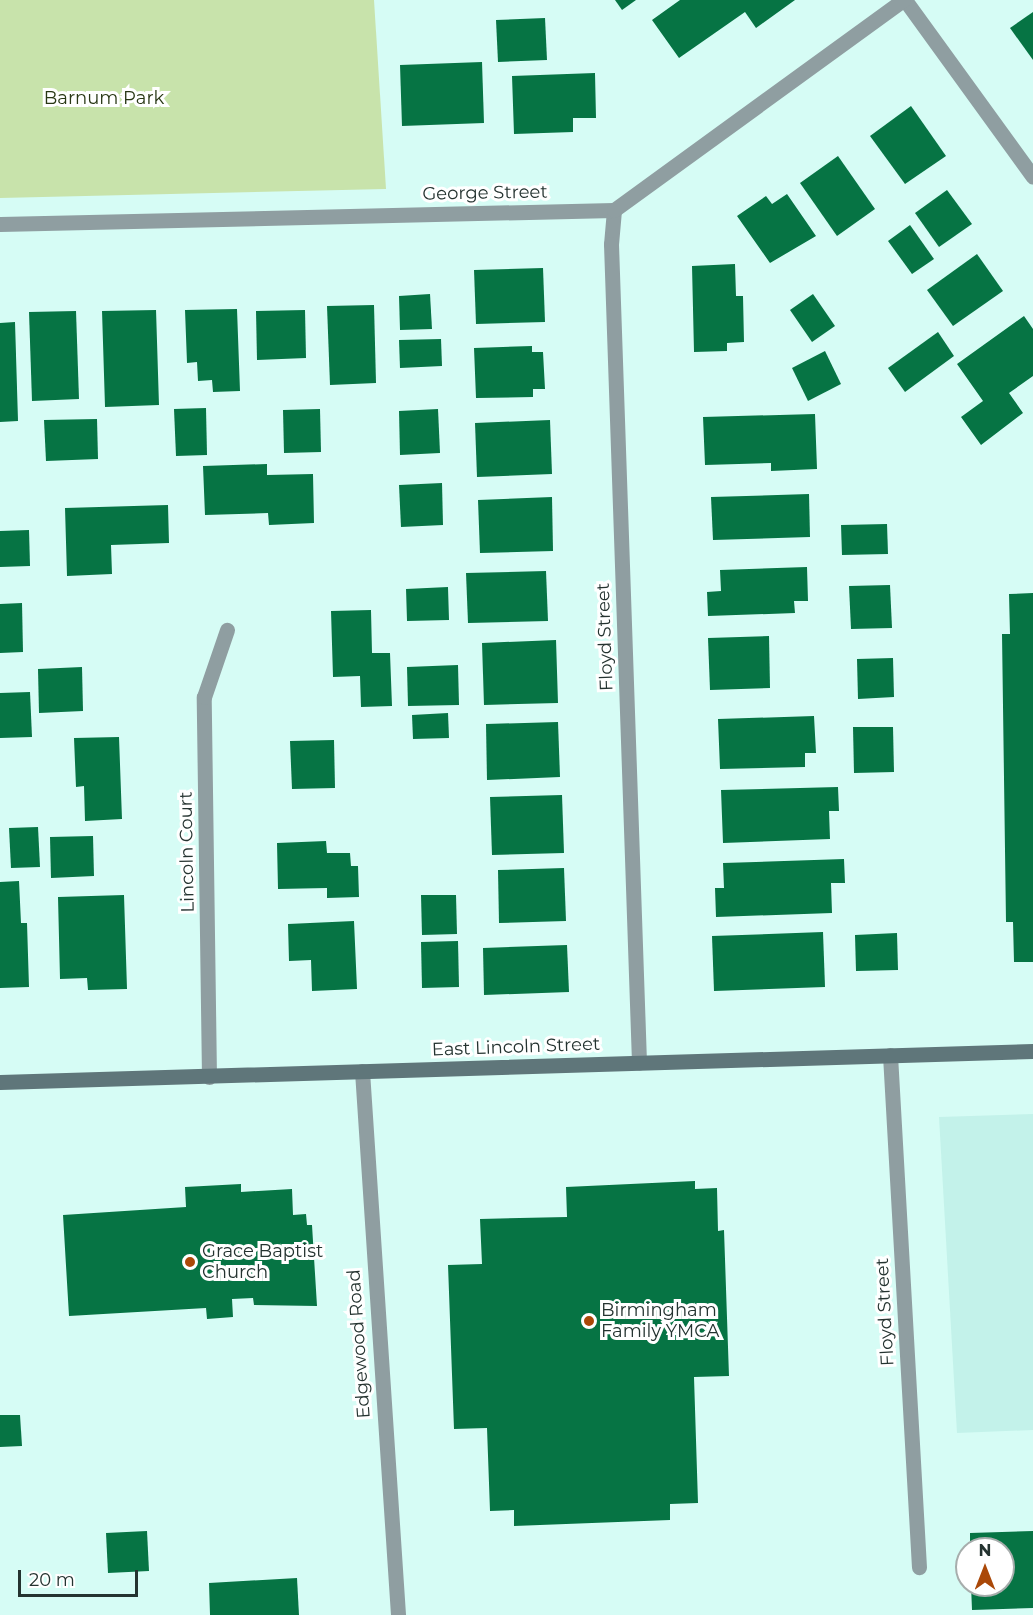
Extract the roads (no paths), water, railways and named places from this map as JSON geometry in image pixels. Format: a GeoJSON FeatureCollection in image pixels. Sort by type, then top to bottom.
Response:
{"type":"FeatureCollection","features":[{"type":"Feature","properties":{"kind":"street"},"geometry":{"type":"LineString","coordinates":[[614,210],[904,0],[1033,177]]}},
{"type":"Feature","properties":{"kind":"street","name":"George Street"},"geometry":{"type":"LineString","coordinates":[[0,224],[614,210]]}},
{"type":"Feature","properties":{"kind":"street","name":"Floyd Street"},"geometry":{"type":"LineString","coordinates":[[614,210],[611,244],[639,1062]]}},
{"type":"Feature","properties":{"kind":"street","name":"Lincoln Court"},"geometry":{"type":"LineString","coordinates":[[209,1077],[204,696],[227,630]]}},
{"type":"Feature","properties":{"kind":"street","name":"East Lincoln Street"},"geometry":{"type":"LineString","coordinates":[[0,1082],[1033,1051]]}},
{"type":"Feature","properties":{"kind":"street","name":"Floyd Street"},"geometry":{"type":"LineString","coordinates":[[890,1054],[919,1567]]}},
{"type":"Feature","properties":{"kind":"street","name":"Edgewood Road"},"geometry":{"type":"LineString","coordinates":[[362,1071],[398,1615]]}},
{"type":"Feature","properties":{"kind":"place","name":"Grace Baptist Church"},"geometry":{"type":"Point","coordinates":[190,1262]}},
{"type":"Feature","properties":{"kind":"place","name":"Birmingham Family YMCA"},"geometry":{"type":"Point","coordinates":[589,1321]}},
{"type":"Feature","properties":{"kind":"park label","name":"Barnum Park"},"geometry":{"type":"Point","coordinates":[104,98]}}]}
